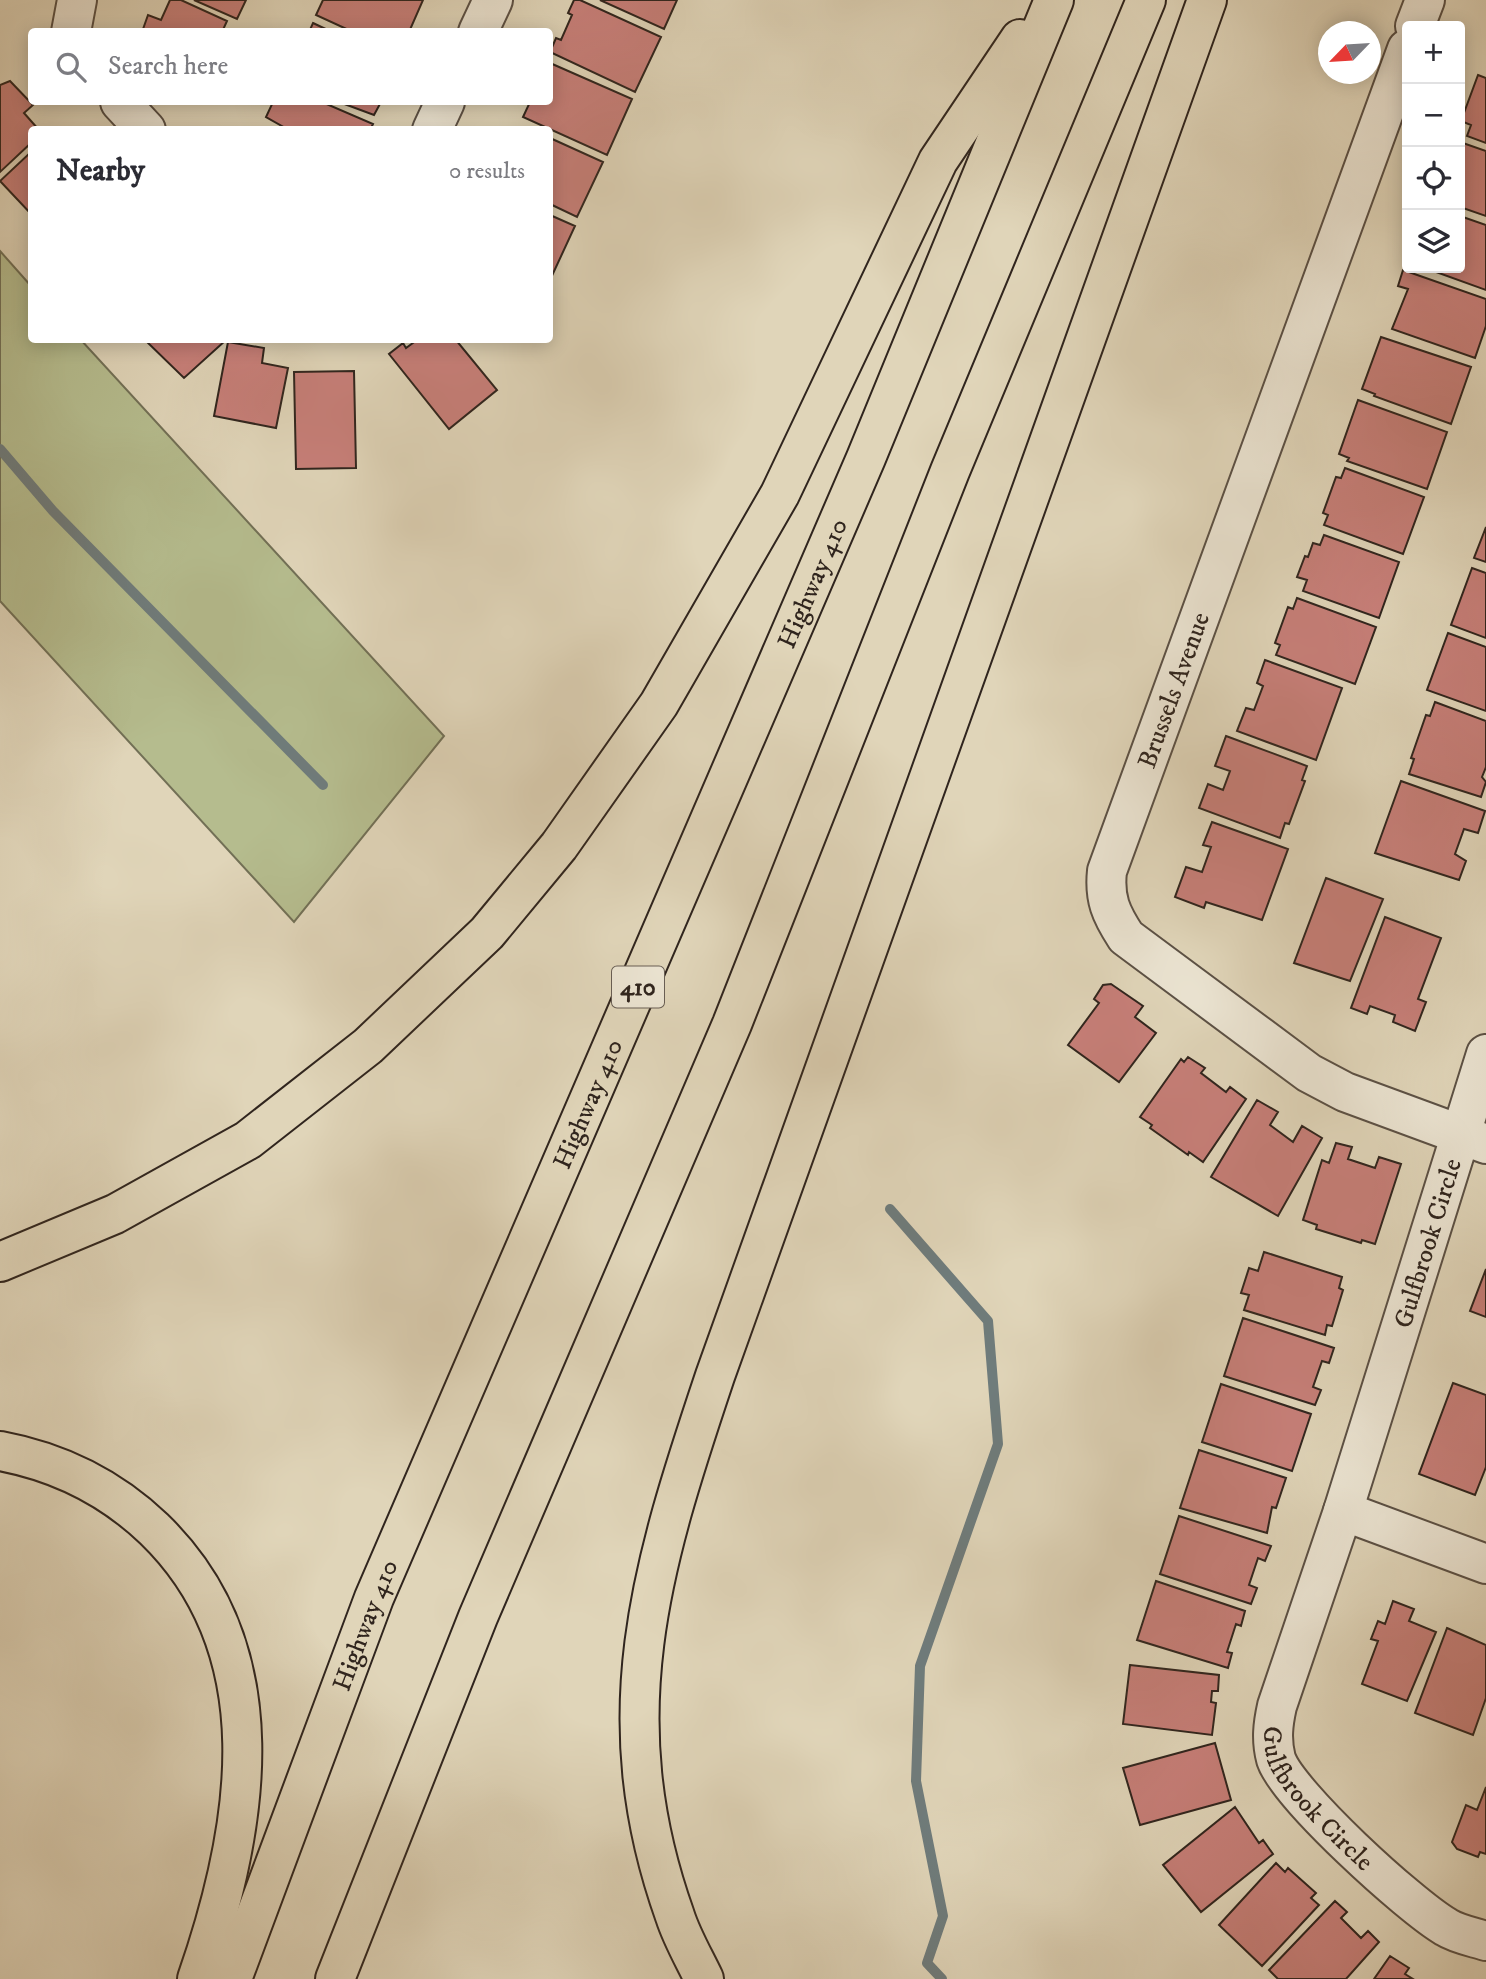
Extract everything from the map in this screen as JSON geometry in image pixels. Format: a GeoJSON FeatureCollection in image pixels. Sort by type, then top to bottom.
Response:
{"type":"FeatureCollection","features":[{"type":"Feature","properties":{"kind":"highway"},"geometry":{"type":"LineString","coordinates":[[0,1262],[115,1214],[248,1140],[368,1046],[487,933],[559,846],[660,704],[780,494],[938,161],[1047,0]]}},
{"type":"Feature","properties":{"kind":"highway","name":"Highway 410"},"geometry":{"type":"LineString","coordinates":[[232,1979],[374,1598],[866,458],[1055,0]]}},
{"type":"Feature","properties":{"kind":"highway"},"geometry":{"type":"LineString","coordinates":[[335,1979],[478,1617],[732,1024],[950,471],[1146,0]]}},
{"type":"Feature","properties":{"kind":"highway"},"geometry":{"type":"LineString","coordinates":[[704,1979],[676,1918],[654,1848],[638,1745],[638,1686],[649,1603],[675,1497],[715,1376],[1207,0]]}},
{"type":"Feature","properties":{"kind":"highway"},"geometry":{"type":"LineString","coordinates":[[0,1451],[73,1473],[107,1490],[145,1521],[194,1574],[212,1604],[228,1645],[238,1684],[242,1718],[240,1798],[230,1867],[197,1979]]}},
{"type":"Feature","properties":{"kind":"street"},"geometry":{"type":"LineString","coordinates":[[72,28],[77,0]]}},
{"type":"Feature","properties":{"kind":"street"},"geometry":{"type":"LineString","coordinates":[[480,28],[493,0]]}},
{"type":"Feature","properties":{"kind":"street"},"geometry":{"type":"LineString","coordinates":[[1417,21],[1425,0]]}},
{"type":"Feature","properties":{"kind":"street","name":"Brussels Avenue"},"geometry":{"type":"LineString","coordinates":[[1402,62],[1107,871],[1105,891],[1110,911],[1126,937],[1309,1073],[1345,1092],[1473,1140]]}},
{"type":"Feature","properties":{"kind":"street"},"geometry":{"type":"LineString","coordinates":[[123,105],[142,126]]}},
{"type":"Feature","properties":{"kind":"street"},"geometry":{"type":"LineString","coordinates":[[434,126],[444,105]]}},
{"type":"Feature","properties":{"kind":"street","name":"Gulfbrook Circle"},"geometry":{"type":"LineString","coordinates":[[1486,1055],[1473,1140],[1342,1511],[1277,1706],[1272,1731],[1276,1758],[1287,1781],[1302,1799],[1405,1896],[1447,1928],[1486,1941]]}},
{"type":"Feature","properties":{"kind":"street"},"geometry":{"type":"LineString","coordinates":[[1342,1511],[1486,1564]]}},
{"type":"Feature","properties":{"kind":"green space"},"geometry":{"type":"Polygon","coordinates":[[[0,251],[28,283],[28,343],[84,343],[444,736],[294,922],[0,601],[0,251]]]}},
{"type":"Feature","properties":{"kind":"building"},"geometry":{"type":"Polygon","coordinates":[[[170,0],[181,0],[227,21],[224,28],[143,28],[148,15],[161,20],[170,0]]]}},
{"type":"Feature","properties":{"kind":"building"},"geometry":{"type":"Polygon","coordinates":[[[194,0],[246,0],[237,19],[194,0]]]}},
{"type":"Feature","properties":{"kind":"building"},"geometry":{"type":"Polygon","coordinates":[[[323,0],[423,0],[411,28],[344,28],[316,15],[323,0]]]}},
{"type":"Feature","properties":{"kind":"building"},"geometry":{"type":"Polygon","coordinates":[[[574,0],[580,0],[661,37],[635,92],[553,53],[556,38],[561,40],[572,15],[568,13],[574,0]]]}},
{"type":"Feature","properties":{"kind":"building"},"geometry":{"type":"Polygon","coordinates":[[[600,0],[677,0],[664,29],[600,0]]]}},
{"type":"Feature","properties":{"kind":"building"},"geometry":{"type":"Polygon","coordinates":[[[313,23],[324,28],[311,28],[313,23]]]}},
{"type":"Feature","properties":{"kind":"building"},"geometry":{"type":"Polygon","coordinates":[[[553,64],[632,99],[607,155],[553,131],[553,126],[543,126],[523,117],[529,105],[553,105],[553,64]]]}},
{"type":"Feature","properties":{"kind":"building"},"geometry":{"type":"Polygon","coordinates":[[[1478,75],[1486,78],[1486,143],[1467,136],[1471,125],[1465,123],[1465,110],[1478,75]]]}},
{"type":"Feature","properties":{"kind":"building"},"geometry":{"type":"Polygon","coordinates":[[[10,81],[28,100],[28,105],[33,105],[24,113],[35,126],[28,126],[28,146],[0,172],[0,85],[10,81]]]}},
{"type":"Feature","properties":{"kind":"building"},"geometry":{"type":"Polygon","coordinates":[[[272,105],[329,105],[373,124],[282,126],[266,117],[272,105]]]}},
{"type":"Feature","properties":{"kind":"building"},"geometry":{"type":"Polygon","coordinates":[[[347,105],[379,105],[374,115],[347,105]]]}},
{"type":"Feature","properties":{"kind":"building"},"geometry":{"type":"Polygon","coordinates":[[[553,139],[603,162],[577,217],[553,205],[553,139]]]}},
{"type":"Feature","properties":{"kind":"building"},"geometry":{"type":"Polygon","coordinates":[[[1465,144],[1486,151],[1486,216],[1465,209],[1465,144]]]}},
{"type":"Feature","properties":{"kind":"building"},"geometry":{"type":"Polygon","coordinates":[[[28,155],[28,211],[0,181],[28,155]]]}},
{"type":"Feature","properties":{"kind":"building"},"geometry":{"type":"Polygon","coordinates":[[[553,216],[575,226],[553,274],[553,216]]]}},
{"type":"Feature","properties":{"kind":"building"},"geometry":{"type":"Polygon","coordinates":[[[1465,218],[1486,225],[1486,290],[1439,273],[1465,273],[1465,218]]]}},
{"type":"Feature","properties":{"kind":"building"},"geometry":{"type":"Polygon","coordinates":[[[1402,273],[1412,273],[1486,299],[1486,326],[1475,358],[1392,329],[1408,289],[1398,286],[1402,273]]]}},
{"type":"Feature","properties":{"kind":"building"},"geometry":{"type":"Polygon","coordinates":[[[1381,337],[1471,367],[1451,424],[1374,396],[1375,394],[1362,389],[1381,337]]]}},
{"type":"Feature","properties":{"kind":"building"},"geometry":{"type":"Polygon","coordinates":[[[148,343],[223,343],[184,378],[148,343]]]}},
{"type":"Feature","properties":{"kind":"building"},"geometry":{"type":"Polygon","coordinates":[[[228,343],[264,348],[262,363],[288,368],[276,428],[214,416],[228,343]]]}},
{"type":"Feature","properties":{"kind":"building"},"geometry":{"type":"Polygon","coordinates":[[[403,343],[406,348],[413,343],[458,343],[497,390],[449,429],[389,354],[403,343]]]}},
{"type":"Feature","properties":{"kind":"building"},"geometry":{"type":"Polygon","coordinates":[[[354,371],[356,468],[296,469],[294,372],[354,371]]]}},
{"type":"Feature","properties":{"kind":"building"},"geometry":{"type":"Polygon","coordinates":[[[1358,400],[1447,432],[1427,489],[1347,461],[1349,458],[1339,454],[1358,400]]]}},
{"type":"Feature","properties":{"kind":"building"},"geometry":{"type":"Polygon","coordinates":[[[1345,468],[1424,497],[1403,554],[1324,525],[1328,515],[1323,513],[1336,477],[1341,478],[1345,468]]]}},
{"type":"Feature","properties":{"kind":"building"},"geometry":{"type":"Polygon","coordinates":[[[1486,527],[1486,562],[1474,558],[1486,527]]]}},
{"type":"Feature","properties":{"kind":"building"},"geometry":{"type":"Polygon","coordinates":[[[1324,535],[1399,562],[1379,618],[1303,591],[1307,580],[1297,577],[1313,543],[1320,545],[1324,535]]]}},
{"type":"Feature","properties":{"kind":"building"},"geometry":{"type":"Polygon","coordinates":[[[1472,568],[1486,573],[1486,638],[1451,625],[1472,568]]]}},
{"type":"Feature","properties":{"kind":"building"},"geometry":{"type":"Polygon","coordinates":[[[1297,598],[1376,627],[1355,684],[1276,655],[1280,645],[1275,643],[1288,607],[1293,609],[1297,598]]]}},
{"type":"Feature","properties":{"kind":"building"},"geometry":{"type":"Polygon","coordinates":[[[1448,633],[1486,647],[1486,711],[1427,690],[1448,633]]]}},
{"type":"Feature","properties":{"kind":"building"},"geometry":{"type":"Polygon","coordinates":[[[1265,660],[1342,688],[1316,760],[1237,731],[1246,708],[1254,710],[1263,686],[1257,683],[1265,660]]]}},
{"type":"Feature","properties":{"kind":"building"},"geometry":{"type":"Polygon","coordinates":[[[1435,702],[1486,721],[1486,767],[1482,777],[1486,782],[1481,797],[1409,774],[1414,759],[1411,758],[1426,715],[1430,716],[1435,702]]]}},
{"type":"Feature","properties":{"kind":"building"},"geometry":{"type":"Polygon","coordinates":[[[1226,736],[1307,766],[1302,780],[1305,781],[1289,824],[1285,823],[1280,838],[1199,808],[1208,784],[1223,790],[1230,771],[1215,766],[1226,736]]]}},
{"type":"Feature","properties":{"kind":"building"},"geometry":{"type":"Polygon","coordinates":[[[1401,781],[1485,811],[1478,833],[1464,829],[1455,854],[1466,861],[1459,880],[1375,853],[1401,781]]]}},
{"type":"Feature","properties":{"kind":"building"},"geometry":{"type":"Polygon","coordinates":[[[1212,822],[1288,849],[1262,920],[1206,902],[1204,908],[1175,897],[1186,867],[1202,872],[1211,847],[1203,845],[1212,822]]]}},
{"type":"Feature","properties":{"kind":"building"},"geometry":{"type":"Polygon","coordinates":[[[1326,878],[1383,899],[1350,981],[1294,963],[1326,878]]]}},
{"type":"Feature","properties":{"kind":"building"},"geometry":{"type":"Polygon","coordinates":[[[1385,917],[1441,938],[1418,999],[1426,1002],[1415,1031],[1393,1022],[1395,1015],[1370,1006],[1367,1014],[1351,1008],[1385,917]]]}},
{"type":"Feature","properties":{"kind":"building"},"geometry":{"type":"Polygon","coordinates":[[[1111,984],[1143,1006],[1135,1017],[1156,1033],[1119,1082],[1068,1045],[1099,1003],[1094,999],[1103,985],[1111,984]]]}},
{"type":"Feature","properties":{"kind":"building"},"geometry":{"type":"Polygon","coordinates":[[[1188,1057],[1205,1068],[1201,1073],[1226,1092],[1230,1087],[1246,1099],[1203,1162],[1189,1152],[1188,1155],[1150,1128],[1152,1125],[1140,1117],[1181,1059],[1184,1062],[1188,1057]]]}},
{"type":"Feature","properties":{"kind":"building"},"geometry":{"type":"Polygon","coordinates":[[[1257,1100],[1278,1112],[1270,1125],[1293,1142],[1302,1126],[1322,1138],[1278,1216],[1211,1177],[1257,1100]]]}},
{"type":"Feature","properties":{"kind":"building"},"geometry":{"type":"Polygon","coordinates":[[[1336,1143],[1352,1147],[1348,1159],[1375,1168],[1379,1157],[1401,1164],[1375,1244],[1362,1240],[1361,1243],[1316,1229],[1317,1225],[1303,1220],[1322,1160],[1329,1163],[1336,1143]]]}},
{"type":"Feature","properties":{"kind":"building"},"geometry":{"type":"Polygon","coordinates":[[[1264,1252],[1342,1277],[1339,1288],[1343,1290],[1332,1326],[1327,1325],[1325,1335],[1244,1310],[1249,1295],[1241,1293],[1249,1268],[1258,1271],[1264,1252]]]}},
{"type":"Feature","properties":{"kind":"building"},"geometry":{"type":"Polygon","coordinates":[[[1486,1269],[1486,1317],[1470,1311],[1486,1269]]]}},
{"type":"Feature","properties":{"kind":"building"},"geometry":{"type":"Polygon","coordinates":[[[1243,1318],[1334,1348],[1329,1363],[1322,1361],[1313,1387],[1321,1390],[1315,1405],[1224,1376],[1243,1318]]]}},
{"type":"Feature","properties":{"kind":"building"},"geometry":{"type":"Polygon","coordinates":[[[1453,1383],[1486,1395],[1486,1467],[1475,1495],[1419,1474],[1453,1383]]]}},
{"type":"Feature","properties":{"kind":"building"},"geometry":{"type":"Polygon","coordinates":[[[1221,1384],[1311,1414],[1292,1471],[1202,1442],[1221,1384]]]}},
{"type":"Feature","properties":{"kind":"building"},"geometry":{"type":"Polygon","coordinates":[[[1199,1450],[1286,1478],[1276,1508],[1272,1507],[1267,1533],[1180,1508],[1199,1450]]]}},
{"type":"Feature","properties":{"kind":"building"},"geometry":{"type":"Polygon","coordinates":[[[1179,1516],[1271,1546],[1265,1561],[1258,1558],[1249,1585],[1257,1588],[1251,1604],[1160,1574],[1179,1516]]]}},
{"type":"Feature","properties":{"kind":"building"},"geometry":{"type":"Polygon","coordinates":[[[1156,1581],[1245,1611],[1241,1626],[1236,1624],[1227,1652],[1232,1653],[1228,1668],[1137,1640],[1156,1581]]]}},
{"type":"Feature","properties":{"kind":"building"},"geometry":{"type":"Polygon","coordinates":[[[1393,1601],[1414,1609],[1409,1621],[1436,1632],[1407,1701],[1362,1684],[1378,1641],[1371,1639],[1378,1621],[1385,1624],[1393,1601]]]}},
{"type":"Feature","properties":{"kind":"building"},"geometry":{"type":"Polygon","coordinates":[[[1447,1628],[1486,1645],[1486,1698],[1473,1735],[1415,1713],[1447,1628]]]}},
{"type":"Feature","properties":{"kind":"building"},"geometry":{"type":"Polygon","coordinates":[[[1130,1665],[1219,1675],[1218,1691],[1212,1691],[1211,1702],[1216,1703],[1212,1735],[1123,1724],[1130,1665]]]}},
{"type":"Feature","properties":{"kind":"building"},"geometry":{"type":"Polygon","coordinates":[[[1215,1743],[1231,1800],[1140,1825],[1123,1768],[1215,1743]]]}},
{"type":"Feature","properties":{"kind":"building"},"geometry":{"type":"Polygon","coordinates":[[[1486,1787],[1486,1854],[1480,1852],[1478,1857],[1457,1849],[1452,1842],[1466,1805],[1477,1810],[1486,1787]]]}},
{"type":"Feature","properties":{"kind":"building"},"geometry":{"type":"Polygon","coordinates":[[[1235,1807],[1259,1843],[1263,1840],[1273,1854],[1201,1912],[1163,1865],[1235,1807]]]}},
{"type":"Feature","properties":{"kind":"building"},"geometry":{"type":"Polygon","coordinates":[[[1276,1863],[1285,1872],[1288,1868],[1316,1893],[1311,1898],[1319,1905],[1262,1966],[1219,1925],[1276,1863]]]}},
{"type":"Feature","properties":{"kind":"building"},"geometry":{"type":"Polygon","coordinates":[[[1335,1901],[1347,1912],[1341,1918],[1361,1938],[1368,1931],[1379,1942],[1346,1979],[1278,1979],[1269,1970],[1335,1901]]]}},
{"type":"Feature","properties":{"kind":"building"},"geometry":{"type":"Polygon","coordinates":[[[1390,1956],[1409,1968],[1405,1974],[1413,1979],[1374,1979],[1390,1956]]]}},
{"type":"Feature","properties":{"kind":"waterway"},"geometry":{"type":"LineString","coordinates":[[0,449],[53,511],[323,785]]}},
{"type":"Feature","properties":{"kind":"waterway"},"geometry":{"type":"LineString","coordinates":[[890,1209],[988,1321],[998,1444],[920,1666],[916,1781],[943,1916],[927,1963],[942,1979]]}}]}
